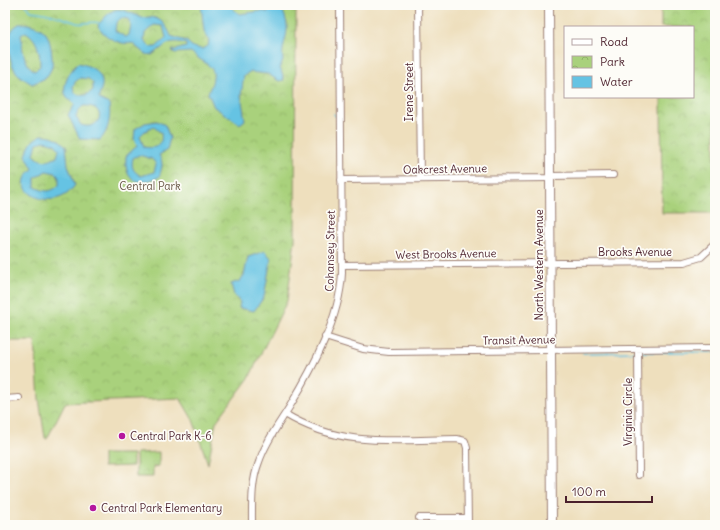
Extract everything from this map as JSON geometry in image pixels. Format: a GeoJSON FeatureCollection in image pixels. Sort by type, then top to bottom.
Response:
{"type":"FeatureCollection","features":[{"type":"Feature","properties":{"kind":"street","name":"Cohansey Street"},"geometry":{"type":"LineString","coordinates":[[252,525],[253,487],[258,463],[269,440],[308,373],[339,298],[342,265],[340,5]]}},
{"type":"Feature","properties":{"kind":"street","name":"Irene Street"},"geometry":{"type":"LineString","coordinates":[[418,5],[420,180]]}},
{"type":"Feature","properties":{"kind":"street","name":"North Western Avenue"},"geometry":{"type":"LineString","coordinates":[[549,5],[552,525]]}},
{"type":"Feature","properties":{"kind":"street","name":"Oakcrest Avenue"},"geometry":{"type":"LineString","coordinates":[[341,180],[613,176]]}},
{"type":"Feature","properties":{"kind":"street","name":"Brooks Avenue"},"geometry":{"type":"LineString","coordinates":[[550,263],[684,262],[701,257],[715,244]]}},
{"type":"Feature","properties":{"kind":"street","name":"West Brooks Avenue"},"geometry":{"type":"LineString","coordinates":[[342,265],[550,263]]}},
{"type":"Feature","properties":{"kind":"street","name":"Transit Avenue"},"geometry":{"type":"LineString","coordinates":[[324,337],[349,346],[377,351],[715,348]]}},
{"type":"Feature","properties":{"kind":"street","name":"Virginia Circle"},"geometry":{"type":"LineString","coordinates":[[638,349],[638,475]]}},
{"type":"Feature","properties":{"kind":"street"},"geometry":{"type":"LineString","coordinates":[[5,399],[19,398]]}},
{"type":"Feature","properties":{"kind":"street"},"geometry":{"type":"LineString","coordinates":[[285,414],[311,428],[340,437],[371,440],[457,439],[465,441],[467,448],[468,525]]}},
{"type":"Feature","properties":{"kind":"street"},"geometry":{"type":"LineString","coordinates":[[419,518],[468,518]]}},
{"type":"Feature","properties":{"kind":"green space","name":"Central Park"},"geometry":{"type":"Polygon","coordinates":[[[5,5],[296,5],[295,240],[287,301],[249,378],[216,422],[208,464],[193,420],[180,398],[65,403],[47,439],[45,438],[39,399],[35,341],[5,341],[5,5]]]}},
{"type":"Feature","properties":{"kind":"green space"},"geometry":{"type":"Polygon","coordinates":[[[661,5],[715,5],[715,213],[662,213],[661,98],[694,98],[694,26],[661,26],[661,5]]]}},
{"type":"Feature","properties":{"kind":"green space"},"geometry":{"type":"Polygon","coordinates":[[[159,452],[159,466],[153,467],[153,477],[136,477],[136,453],[159,452]]]}},
{"type":"Feature","properties":{"kind":"green space"},"geometry":{"type":"Polygon","coordinates":[[[103,454],[133,454],[133,466],[103,467],[103,454]]]}},
{"type":"Feature","properties":{"kind":"water"},"geometry":{"type":"Polygon","coordinates":[[[201,5],[229,5],[239,14],[262,11],[268,12],[268,5],[281,5],[287,27],[283,61],[280,67],[284,80],[279,81],[268,74],[249,72],[244,76],[241,95],[245,120],[240,124],[214,107],[208,93],[213,77],[211,68],[191,52],[175,53],[172,51],[186,47],[186,44],[171,42],[152,55],[145,54],[132,43],[127,44],[117,42],[107,36],[98,25],[109,13],[117,9],[126,11],[141,18],[153,17],[160,20],[168,29],[171,36],[186,41],[193,47],[202,49],[208,46],[209,40],[204,31],[201,5]],[[121,18],[116,23],[115,31],[126,37],[129,35],[131,25],[128,19],[121,18]],[[154,25],[145,33],[144,41],[150,47],[156,47],[166,38],[163,26],[154,25]]]}},
{"type":"Feature","properties":{"kind":"water"},"geometry":{"type":"Polygon","coordinates":[[[22,23],[39,28],[45,32],[50,42],[52,68],[46,78],[32,84],[16,72],[10,58],[8,44],[9,37],[16,26],[22,23]],[[26,32],[21,35],[25,60],[35,71],[40,66],[40,56],[36,42],[26,32]]]}},
{"type":"Feature","properties":{"kind":"water"},"geometry":{"type":"Polygon","coordinates":[[[78,63],[87,65],[95,70],[101,77],[102,86],[99,99],[109,104],[110,113],[109,123],[100,140],[80,139],[68,115],[75,104],[67,98],[65,93],[65,84],[69,74],[78,63]],[[80,78],[75,82],[73,87],[75,93],[87,95],[93,90],[93,83],[89,79],[80,78]],[[83,106],[79,110],[76,117],[81,125],[94,125],[97,122],[99,113],[96,109],[83,106]]]}},
{"type":"Feature","properties":{"kind":"water"},"geometry":{"type":"Polygon","coordinates":[[[157,121],[165,125],[170,138],[167,150],[159,155],[162,161],[162,166],[159,177],[151,180],[139,181],[130,177],[127,172],[126,156],[137,146],[134,139],[135,129],[145,123],[157,121]],[[154,127],[145,131],[140,136],[144,147],[155,147],[160,144],[161,133],[154,127]],[[139,155],[133,158],[132,164],[134,171],[141,176],[154,172],[156,164],[152,159],[139,155]]]}},
{"type":"Feature","properties":{"kind":"water"},"geometry":{"type":"Polygon","coordinates":[[[41,135],[52,136],[66,146],[68,165],[75,185],[67,194],[56,199],[36,197],[29,192],[25,185],[26,177],[33,169],[26,156],[31,143],[41,135]],[[45,141],[37,143],[34,155],[45,161],[57,157],[59,149],[55,144],[45,141]],[[46,171],[35,178],[35,187],[48,191],[59,185],[59,178],[56,173],[46,171]]]}},
{"type":"Feature","properties":{"kind":"water"},"geometry":{"type":"Polygon","coordinates":[[[265,251],[271,258],[264,297],[254,311],[239,308],[240,302],[234,295],[231,284],[240,281],[244,275],[248,257],[265,251]]]}},
{"type":"Feature","properties":{"kind":"waterway"},"geometry":{"type":"LineString","coordinates":[[26,5],[31,11],[50,14],[77,23],[99,23]]}},
{"type":"Feature","properties":{"kind":"waterway"},"geometry":{"type":"LineString","coordinates":[[334,114],[338,118]]}},
{"type":"Feature","properties":{"kind":"waterway"},"geometry":{"type":"LineString","coordinates":[[583,353],[637,352]]}},
{"type":"Feature","properties":{"kind":"waterway"},"geometry":{"type":"LineString","coordinates":[[641,352],[715,352]]}},
{"type":"Feature","properties":{"kind":"place","name":"Central Park K-6"},"geometry":{"type":"Point","coordinates":[122,436]}},
{"type":"Feature","properties":{"kind":"place","name":"Central Park Elementary"},"geometry":{"type":"Point","coordinates":[93,508]}}]}
